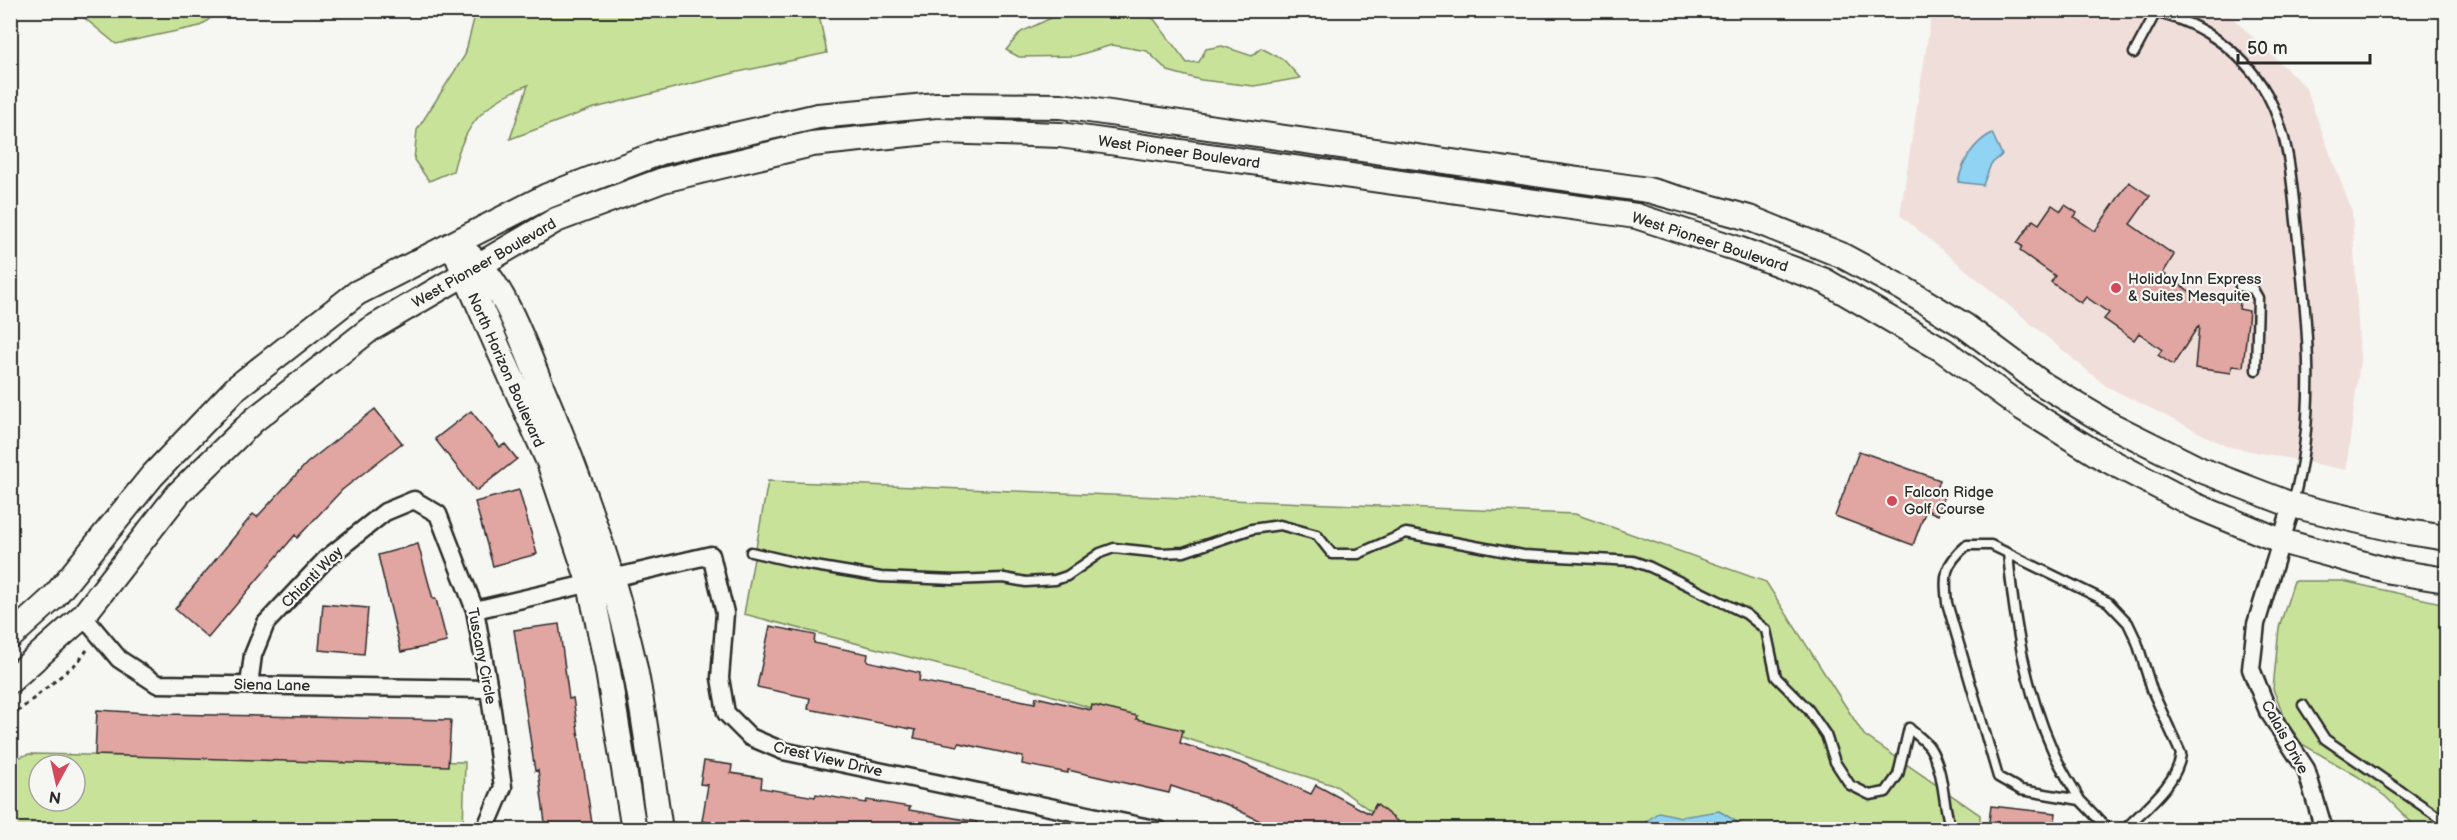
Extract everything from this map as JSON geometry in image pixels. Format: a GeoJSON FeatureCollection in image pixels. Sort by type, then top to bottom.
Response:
{"type":"FeatureCollection","features":[{"type":"Feature","properties":{"kind":"main road","name":"West Pioneer Boulevard"},"geometry":{"type":"LineString","coordinates":[[10,637],[54,597],[152,476],[237,387],[357,293],[547,196],[661,152],[818,116],[937,105],[1061,106],[1084,109],[1648,190],[1749,218],[1841,255],[1904,289],[1965,326],[2044,385],[2109,424],[2201,471],[2292,506],[2402,531],[2446,538]]}},
{"type":"Feature","properties":{"kind":"main road","name":"West Pioneer Boulevard"},"geometry":{"type":"LineString","coordinates":[[10,681],[83,615],[178,494],[254,420],[369,330],[556,220],[663,180],[812,144],[938,131],[1060,135],[1636,216],[1738,249],[1825,281],[1943,350],[2021,406],[2102,457],[2194,505],[2281,541],[2390,571],[2446,580]]}},
{"type":"Feature","properties":{"kind":"main road","name":"North Horizon Boulevard"},"geometry":{"type":"LineString","coordinates":[[454,244],[515,323],[572,457],[602,582],[633,657],[660,830]]}},
{"type":"Feature","properties":{"kind":"main road","name":"North Horizon Boulevard"},"geometry":{"type":"LineString","coordinates":[[602,582],[607,665],[634,830]]}},
{"type":"Feature","properties":{"kind":"street","name":"Tuscany Circle"},"geometry":{"type":"LineString","coordinates":[[414,500],[438,514],[474,610],[489,689],[503,787],[486,827]]}},
{"type":"Feature","properties":{"kind":"street","name":"Chianti Way"},"geometry":{"type":"LineString","coordinates":[[249,685],[253,656],[266,622],[326,559],[385,512],[414,500]]}},
{"type":"Feature","properties":{"kind":"street","name":"Calais Drive"},"geometry":{"type":"LineString","coordinates":[[2292,506],[2256,624],[2251,669],[2268,711],[2306,769],[2324,830]]}},
{"type":"Feature","properties":{"kind":"street","name":"Crest View Drive"},"geometry":{"type":"LineString","coordinates":[[474,610],[711,555],[725,613],[720,678],[726,713],[750,737],[783,751],[1159,830]]}},
{"type":"Feature","properties":{"kind":"street","name":"Siena Lane"},"geometry":{"type":"LineString","coordinates":[[83,615],[119,659],[157,684],[489,689]]}},
{"type":"Feature","properties":{"kind":"lane"},"geometry":{"type":"LineString","coordinates":[[2143,10],[2180,18],[2204,30],[2246,67],[2266,94],[2289,160],[2309,340],[2308,408],[2300,475],[2292,506]]}},
{"type":"Feature","properties":{"kind":"lane"},"geometry":{"type":"LineString","coordinates":[[2134,53],[2156,12]]}},
{"type":"Feature","properties":{"kind":"lane"},"geometry":{"type":"LineString","coordinates":[[2240,286],[2253,290],[2258,298],[2256,370]]}},
{"type":"Feature","properties":{"kind":"lane"},"geometry":{"type":"LineString","coordinates":[[751,552],[803,564],[891,578],[954,580],[1004,578],[1041,582],[1067,576],[1100,553],[1114,548],[1161,554],[1184,552],[1252,529],[1280,525],[1317,535],[1332,554],[1358,554],[1406,533],[1523,555],[1633,561],[1746,614],[1766,630],[1776,677],[1808,709],[1826,735],[1835,762],[1850,785],[1870,795],[1886,792],[1898,775],[1909,728],[1929,746],[1940,774],[1946,814],[1952,830]]}},
{"type":"Feature","properties":{"kind":"lane"},"geometry":{"type":"LineString","coordinates":[[2080,800],[2021,790],[1998,777],[1947,603],[1944,577],[1952,558],[1967,545],[1991,545],[2008,553],[2108,602],[2128,623],[2138,642],[2152,690],[2181,754],[2180,765],[2172,780],[2124,830]]}},
{"type":"Feature","properties":{"kind":"lane"},"geometry":{"type":"LineString","coordinates":[[2008,553],[2013,614],[2029,682],[2053,751],[2080,800],[2109,830]]}},
{"type":"Feature","properties":{"kind":"lane"},"geometry":{"type":"LineString","coordinates":[[2303,705],[2325,739],[2446,822]]}},
{"type":"Feature","properties":{"kind":"path"},"geometry":{"type":"LineString","coordinates":[[10,718],[78,662],[87,650]]}},
{"type":"Feature","properties":{"kind":"shaded area"},"geometry":{"type":"Polygon","coordinates":[[[1932,11],[2225,11],[2305,86],[2352,212],[2360,360],[2346,470],[2226,446],[2106,386],[1900,215],[1932,11]]]}},
{"type":"Feature","properties":{"kind":"green space"},"geometry":{"type":"Polygon","coordinates":[[[76,11],[220,11],[200,26],[116,44],[76,11]]]}},
{"type":"Feature","properties":{"kind":"green space"},"geometry":{"type":"Polygon","coordinates":[[[476,11],[818,11],[827,53],[738,72],[591,109],[510,139],[528,85],[488,107],[478,117],[463,140],[453,171],[429,181],[414,160],[417,130],[465,55],[476,11]]]}},
{"type":"Feature","properties":{"kind":"green space"},"geometry":{"type":"Polygon","coordinates":[[[1066,11],[1137,11],[1154,19],[1187,63],[1199,62],[1206,49],[1222,46],[1252,56],[1261,48],[1284,60],[1300,78],[1254,86],[1201,80],[1168,71],[1147,51],[1112,45],[1075,56],[1019,57],[1006,50],[1021,32],[1066,11]]]}},
{"type":"Feature","properties":{"kind":"green space"},"geometry":{"type":"Polygon","coordinates":[[[768,481],[1575,514],[1766,582],[1864,735],[1980,815],[1980,829],[1396,829],[1336,786],[1028,688],[744,614],[768,481]]]}},
{"type":"Feature","properties":{"kind":"green space"},"geometry":{"type":"Polygon","coordinates":[[[2294,581],[2343,581],[2446,604],[2446,829],[2418,829],[2386,797],[2357,776],[2302,744],[2286,721],[2273,689],[2279,628],[2294,581]]]}},
{"type":"Feature","properties":{"kind":"green space"},"geometry":{"type":"Polygon","coordinates":[[[27,755],[27,813],[87,813],[87,755],[465,762],[463,829],[11,830],[11,760],[27,755]]]}},
{"type":"Feature","properties":{"kind":"water"},"geometry":{"type":"Polygon","coordinates":[[[1992,133],[2002,155],[1991,164],[1983,185],[1958,182],[1969,154],[1979,142],[1992,133]]]}},
{"type":"Feature","properties":{"kind":"water"},"geometry":{"type":"Polygon","coordinates":[[[1719,811],[1749,829],[1636,829],[1659,812],[1681,817],[1719,811]]]}},
{"type":"Feature","properties":{"kind":"building","name":"Holiday Inn Express & Suites Mesquite"},"geometry":{"type":"Polygon","coordinates":[[[2129,182],[2150,196],[2130,224],[2174,255],[2163,273],[2198,297],[2240,302],[2239,309],[2249,311],[2243,367],[2232,366],[2231,373],[2195,368],[2199,325],[2173,365],[2158,355],[2162,350],[2139,333],[2134,340],[2104,319],[2109,313],[2086,297],[2081,303],[2051,282],[2055,276],[2020,251],[2022,246],[2017,243],[2033,220],[2039,224],[2052,205],[2061,211],[2065,205],[2077,213],[2074,217],[2095,231],[2129,182]]]}},
{"type":"Feature","properties":{"kind":"building"},"geometry":{"type":"Polygon","coordinates":[[[375,409],[402,443],[342,490],[297,538],[295,535],[208,638],[175,609],[253,514],[257,517],[307,463],[375,409]]]}},
{"type":"Feature","properties":{"kind":"building"},"geometry":{"type":"Polygon","coordinates":[[[471,411],[500,447],[505,444],[517,459],[476,491],[435,439],[471,411]]]}},
{"type":"Feature","properties":{"kind":"building","name":"Falcon Ridge Golf Course"},"geometry":{"type":"Polygon","coordinates":[[[1859,451],[1940,480],[1937,489],[1946,492],[1938,515],[1926,510],[1913,545],[1835,516],[1859,451]]]}},
{"type":"Feature","properties":{"kind":"building"},"geometry":{"type":"Polygon","coordinates":[[[519,490],[537,554],[493,566],[475,502],[519,490]]]}},
{"type":"Feature","properties":{"kind":"building"},"geometry":{"type":"Polygon","coordinates":[[[418,544],[447,642],[401,652],[378,555],[418,544]]]}},
{"type":"Feature","properties":{"kind":"building"},"geometry":{"type":"Polygon","coordinates":[[[323,604],[368,608],[364,654],[319,650],[323,604]]]}},
{"type":"Feature","properties":{"kind":"building"},"geometry":{"type":"Polygon","coordinates":[[[559,624],[569,699],[573,698],[593,830],[546,830],[538,770],[535,771],[514,630],[559,624]]]}},
{"type":"Feature","properties":{"kind":"building"},"geometry":{"type":"Polygon","coordinates":[[[770,626],[815,635],[814,643],[868,654],[867,661],[920,673],[919,681],[1035,703],[1036,697],[1091,710],[1092,705],[1137,716],[1136,719],[1183,730],[1180,743],[1244,764],[1311,794],[1316,785],[1370,814],[1376,804],[1408,830],[1278,830],[1228,805],[1171,786],[1169,793],[1068,770],[1068,773],[1022,764],[1023,757],[959,743],[958,746],[914,738],[916,730],[808,709],[810,698],[757,687],[770,626]]]}},
{"type":"Feature","properties":{"kind":"building"},"geometry":{"type":"Polygon","coordinates":[[[97,710],[164,714],[451,720],[448,766],[95,755],[97,710]]]}},
{"type":"Feature","properties":{"kind":"building"},"geometry":{"type":"Polygon","coordinates":[[[704,761],[732,765],[731,773],[762,778],[761,788],[815,797],[816,794],[866,803],[867,800],[910,807],[909,810],[977,822],[977,830],[751,830],[702,821],[708,785],[700,784],[704,761]]]}},
{"type":"Feature","properties":{"kind":"building"},"geometry":{"type":"Polygon","coordinates":[[[1991,806],[2056,813],[2054,830],[1988,830],[1991,806]]]}},
{"type":"Feature","properties":{"kind":"place","name":"Holiday Inn Express & Suites Mesquite"},"geometry":{"type":"Point","coordinates":[2116,288]}},
{"type":"Feature","properties":{"kind":"place","name":"Falcon Ridge Golf Course"},"geometry":{"type":"Point","coordinates":[1892,501]}}]}
